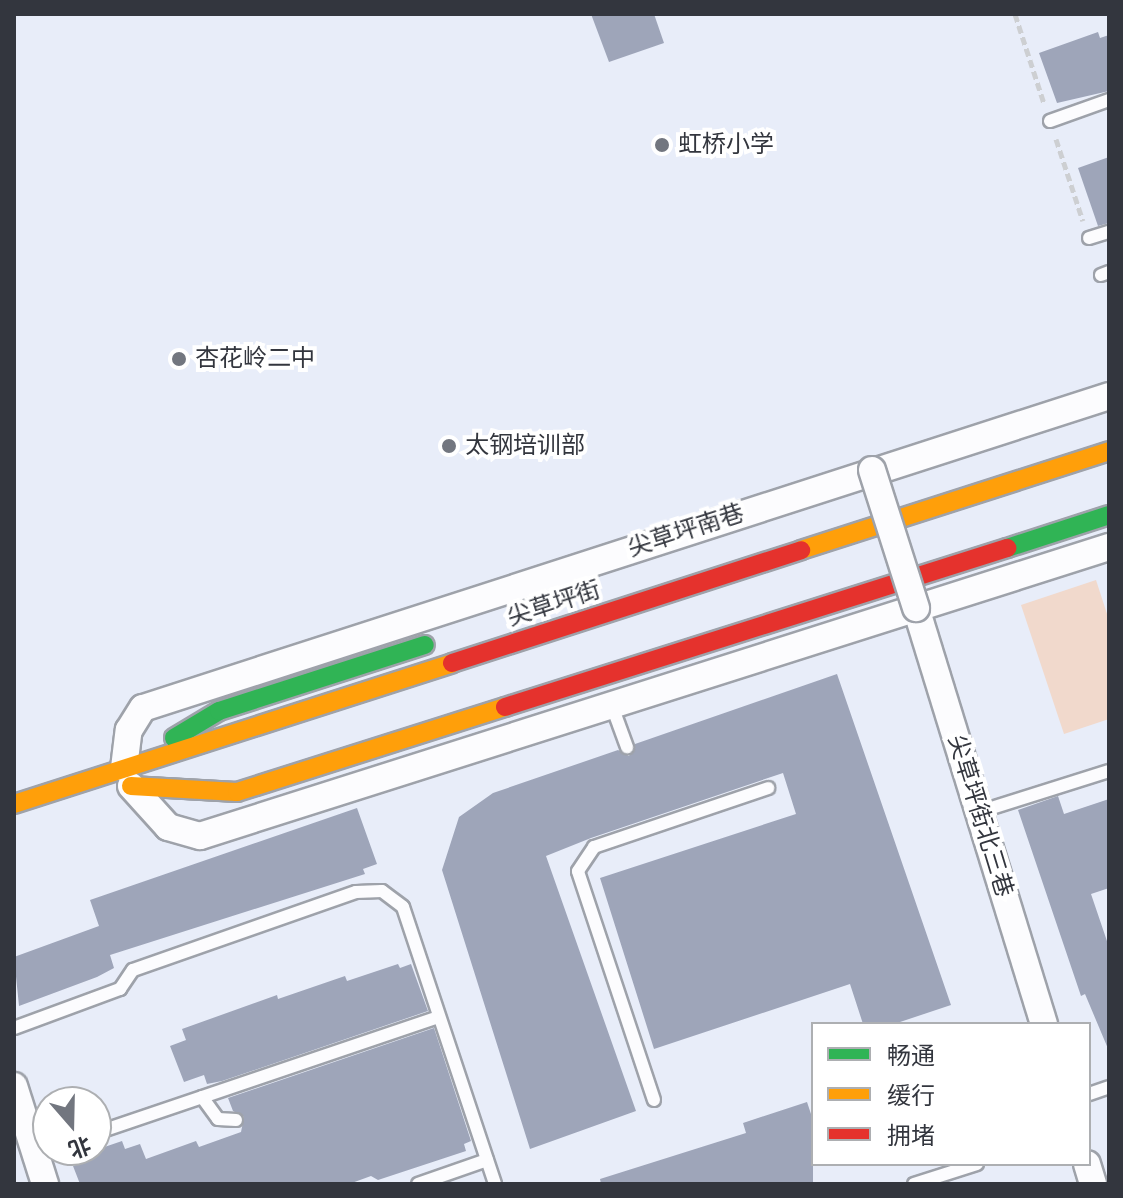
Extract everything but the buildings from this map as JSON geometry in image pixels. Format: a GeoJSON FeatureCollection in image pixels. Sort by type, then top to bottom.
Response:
{"type":"FeatureCollection","features":[{"type":"Feature","properties":{"kind":"main road","name":"尖草坪街"},"geometry":{"type":"LineString","coordinates":[[14,824],[127,777],[1109,451]]}},
{"type":"Feature","properties":{"kind":"main road"},"geometry":{"type":"LineString","coordinates":[[868,504],[898,494]]}},
{"type":"Feature","properties":{"kind":"main road"},"geometry":{"type":"LineString","coordinates":[[127,777],[237,792],[1109,515]]}},
{"type":"Feature","properties":{"kind":"main road"},"geometry":{"type":"LineString","coordinates":[[868,550],[913,536]]}},
{"type":"Feature","properties":{"kind":"main road","name":"尖草坪街"},"geometry":{"type":"LineString","coordinates":[[14,804],[127,777],[763,584]]}},
{"type":"Feature","properties":{"kind":"main road"},"geometry":{"type":"LineString","coordinates":[[127,777],[219,711],[445,638]]}},
{"type":"Feature","properties":{"kind":"street","name":"尖草坪南巷"},"geometry":{"type":"LineString","coordinates":[[127,777],[129,730],[143,708],[872,470],[1109,396]]}},
{"type":"Feature","properties":{"kind":"street","name":"尖草坪街北三巷"},"geometry":{"type":"LineString","coordinates":[[872,470],[1043,1022]]}},
{"type":"Feature","properties":{"kind":"street"},"geometry":{"type":"LineString","coordinates":[[127,777],[168,827],[200,836],[1109,547]]}},
{"type":"Feature","properties":{"kind":"street"},"geometry":{"type":"LineString","coordinates":[[14,1086],[32,1143]]}},
{"type":"Feature","properties":{"kind":"lane"},"geometry":{"type":"LineString","coordinates":[[1050,121],[1109,100]]}},
{"type":"Feature","properties":{"kind":"lane"},"geometry":{"type":"LineString","coordinates":[[1089,238],[1109,232]]}},
{"type":"Feature","properties":{"kind":"lane"},"geometry":{"type":"LineString","coordinates":[[612,706],[627,747]]}},
{"type":"Feature","properties":{"kind":"lane"},"geometry":{"type":"LineString","coordinates":[[979,812],[1109,771]]}},
{"type":"Feature","properties":{"kind":"lane"},"geometry":{"type":"LineString","coordinates":[[654,1100],[578,871],[594,847],[652,823],[768,788]]}},
{"type":"Feature","properties":{"kind":"lane"},"geometry":{"type":"LineString","coordinates":[[14,1028],[120,989],[133,970],[369,889],[394,897],[403,907],[495,1184]]}},
{"type":"Feature","properties":{"kind":"lane"},"geometry":{"type":"LineString","coordinates":[[112,1128],[439,1017]]}},
{"type":"Feature","properties":{"kind":"lane"},"geometry":{"type":"LineString","coordinates":[[202,1097],[218,1119],[236,1120]]}},
{"type":"Feature","properties":{"kind":"lane"},"geometry":{"type":"LineString","coordinates":[[418,1184],[487,1160]]}},
{"type":"Feature","properties":{"kind":"lane"},"geometry":{"type":"LineString","coordinates":[[914,1184],[971,1166]]}},
{"type":"Feature","properties":{"kind":"path"},"geometry":{"type":"LineString","coordinates":[[1015,14],[1089,238]]}},
{"type":"Feature","properties":{"kind":"shaded area"},"geometry":{"type":"Polygon","coordinates":[[[1096,580],[1109,620],[1109,719],[1064,734],[1021,605],[1096,580]]]}},
{"type":"Feature","properties":{"kind":"traffic: fast"},"geometry":{"type":"LineString","coordinates":[[1007,548],[1109,515]]}},
{"type":"Feature","properties":{"kind":"traffic: fast"},"geometry":{"type":"LineString","coordinates":[[174,738],[219,711],[425,645]]}},
{"type":"Feature","properties":{"kind":"traffic: slow"},"geometry":{"type":"LineString","coordinates":[[801,550],[1109,451]]}},
{"type":"Feature","properties":{"kind":"traffic: slow"},"geometry":{"type":"LineString","coordinates":[[14,804],[452,663]]}},
{"type":"Feature","properties":{"kind":"traffic: slow"},"geometry":{"type":"LineString","coordinates":[[131,786],[237,792],[505,707]]}},
{"type":"Feature","properties":{"kind":"traffic: jam"},"geometry":{"type":"LineString","coordinates":[[505,707],[1007,548]]}},
{"type":"Feature","properties":{"kind":"traffic: jam"},"geometry":{"type":"LineString","coordinates":[[452,663],[801,550]]}},
{"type":"Feature","properties":{"kind":"place","name":"虹桥小学"},"geometry":{"type":"Point","coordinates":[662,145]}},
{"type":"Feature","properties":{"kind":"place","name":"杏花岭二中"},"geometry":{"type":"Point","coordinates":[179,359]}},
{"type":"Feature","properties":{"kind":"place","name":"太钢培训部"},"geometry":{"type":"Point","coordinates":[449,446]}}]}
